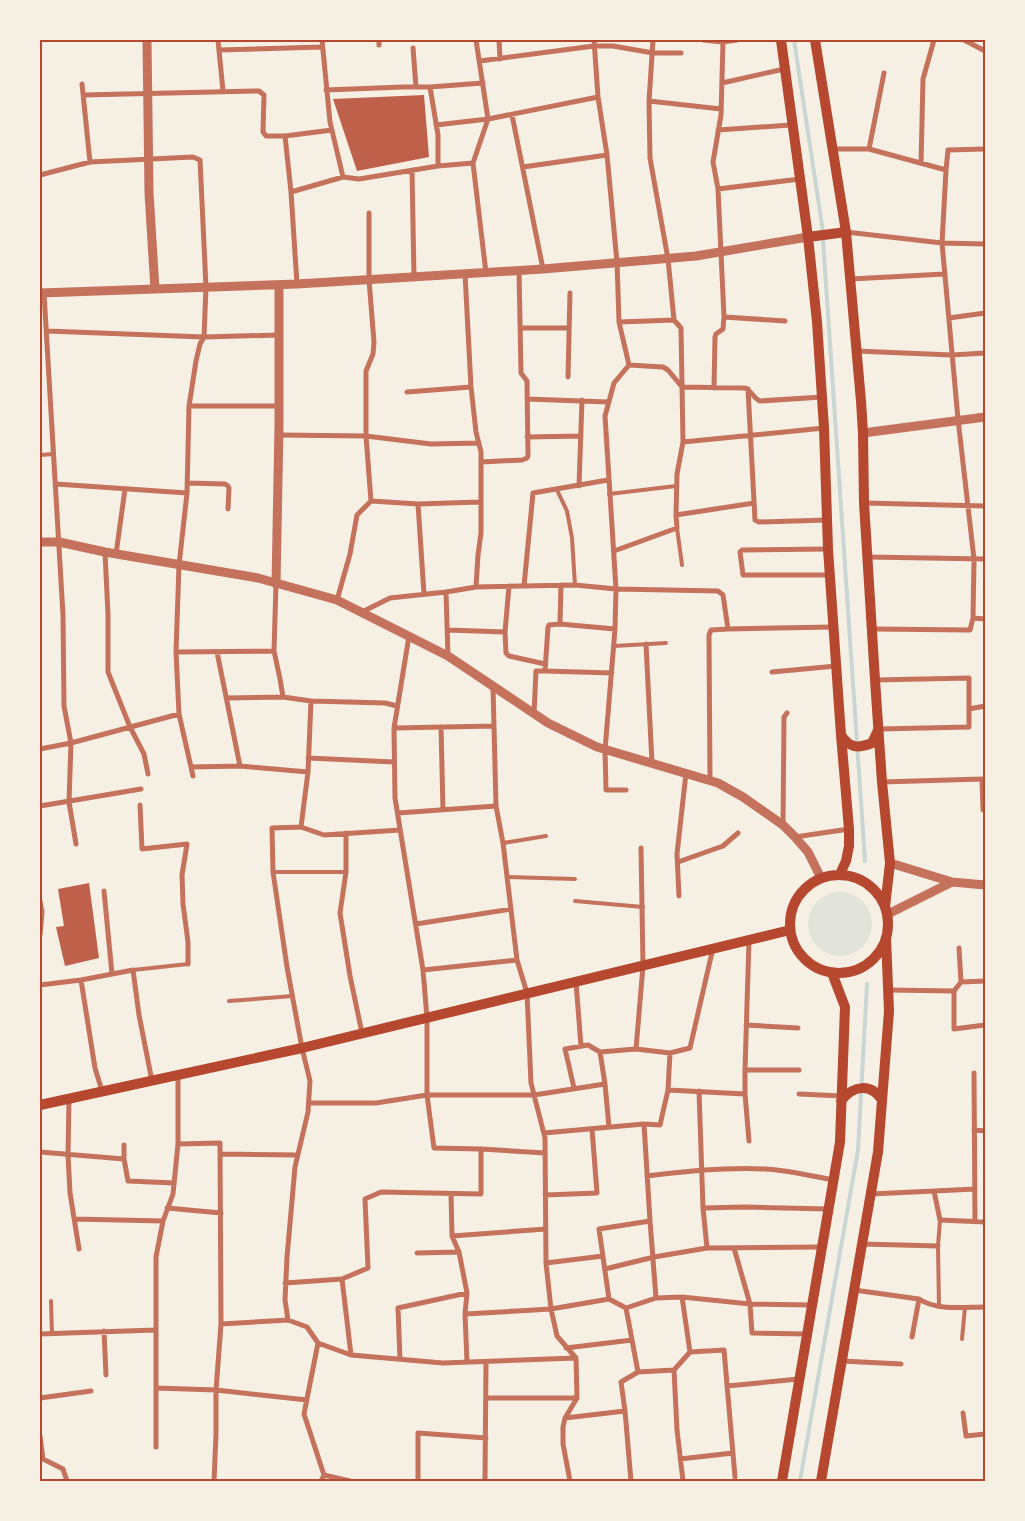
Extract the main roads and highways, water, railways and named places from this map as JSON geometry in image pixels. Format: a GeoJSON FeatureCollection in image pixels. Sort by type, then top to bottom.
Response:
{"type":"FeatureCollection","features":[{"type":"Feature","properties":{"kind":"main road"},"geometry":{"type":"LineString","coordinates":[[781,40],[791,125],[808,237],[817,322],[824,428],[832,627],[849,829],[849,846],[840,874]]}},
{"type":"Feature","properties":{"kind":"main road"},"geometry":{"type":"LineString","coordinates":[[815,40],[846,232],[863,433],[864,503],[875,680],[890,863],[886,938],[889,1011],[878,1152],[822,1480]]}},
{"type":"Feature","properties":{"kind":"main road"},"geometry":{"type":"LineString","coordinates":[[808,237],[846,232]]}},
{"type":"Feature","properties":{"kind":"main road"},"geometry":{"type":"LineString","coordinates":[[840,735],[852,746],[862,747],[872,743],[879,728]]}},
{"type":"Feature","properties":{"kind":"main road"},"geometry":{"type":"LineString","coordinates":[[886,938],[876,956],[860,969],[846,973],[832,973],[819,970],[808,964],[798,953],[792,940],[789,925],[795,900],[802,890],[826,876],[840,874],[854,877],[866,883],[877,892],[887,910]]}},
{"type":"Feature","properties":{"kind":"main road"},"geometry":{"type":"LineString","coordinates":[[40,1105],[302,1048],[790,930]]}},
{"type":"Feature","properties":{"kind":"main road"},"geometry":{"type":"LineString","coordinates":[[782,1481],[840,1142],[845,1007],[832,973]]}},
{"type":"Feature","properties":{"kind":"main road"},"geometry":{"type":"LineString","coordinates":[[842,1098],[847,1092],[865,1089],[873,1090],[882,1100]]}},
{"type":"Feature","properties":{"kind":"waterway"},"geometry":{"type":"LineString","coordinates":[[794,40],[822,225],[865,861]]}},
{"type":"Feature","properties":{"kind":"waterway"},"geometry":{"type":"LineString","coordinates":[[800,1481],[858,1150],[867,984]]}}]}
